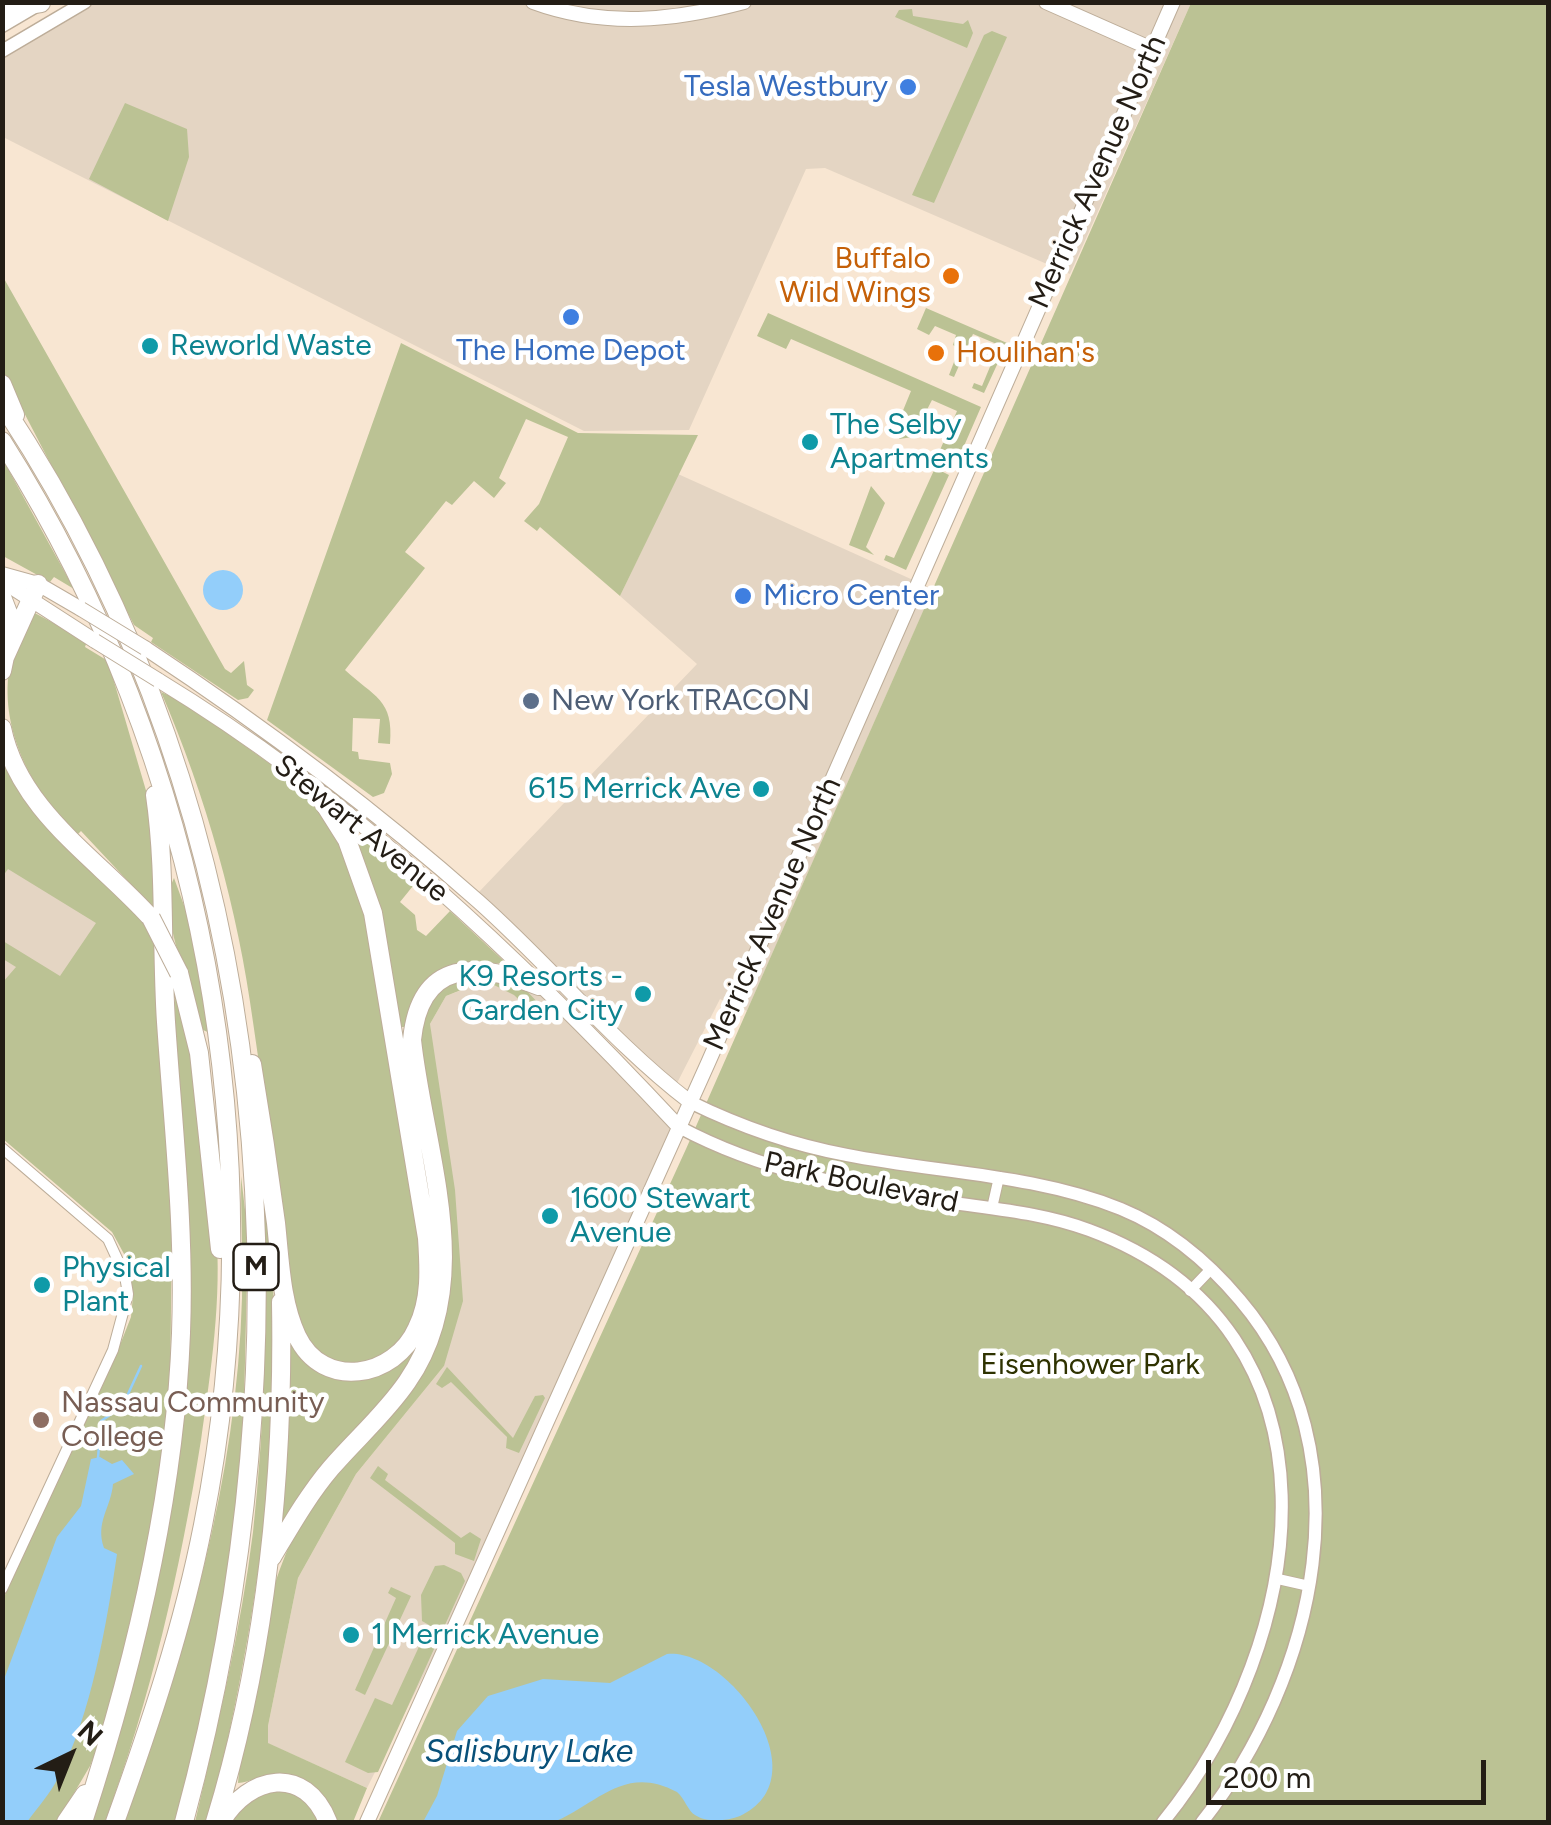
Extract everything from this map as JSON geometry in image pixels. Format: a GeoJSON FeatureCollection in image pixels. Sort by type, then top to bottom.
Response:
{"type":"FeatureCollection","features":[{"type":"Feature","properties":{"kind":"highway"},"geometry":{"type":"LineString","coordinates":[[2,9],[42,3]]}},
{"type":"Feature","properties":{"kind":"highway"},"geometry":{"type":"LineString","coordinates":[[2,384],[25,438]]}},
{"type":"Feature","properties":{"kind":"highway","name":"M"},"geometry":{"type":"LineString","coordinates":[[2,404],[25,438],[109,594],[178,763],[214,890],[227,966],[253,1178],[254,1414],[235,1591],[217,1691],[184,1822]]}},
{"type":"Feature","properties":{"kind":"highway","name":"M"},"geometry":{"type":"LineString","coordinates":[[2,441],[76,572],[149,746],[192,894],[216,1024],[230,1161],[229,1319],[214,1457],[188,1593],[115,1822]]}},
{"type":"Feature","properties":{"kind":"highway"},"geometry":{"type":"LineString","coordinates":[[4,664],[33,592]]}},
{"type":"Feature","properties":{"kind":"highway"},"geometry":{"type":"LineString","coordinates":[[2,597],[12,623],[4,664]]}},
{"type":"Feature","properties":{"kind":"highway"},"geometry":{"type":"LineString","coordinates":[[2,728],[14,767],[32,798],[151,918],[180,973],[199,1053],[229,1319]]}},
{"type":"Feature","properties":{"kind":"highway"},"geometry":{"type":"LineString","coordinates":[[82,1822],[100,1768],[156,1538],[170,1456],[181,1336],[181,1223],[166,1020],[163,858],[149,746]]}},
{"type":"Feature","properties":{"kind":"highway"},"geometry":{"type":"LineString","coordinates":[[227,966],[252,1064],[280,1272],[296,1334],[326,1366],[353,1372],[382,1367],[405,1349],[418,1328],[427,1292],[428,1238],[379,937],[352,853],[313,786]]}},
{"type":"Feature","properties":{"kind":"highway"},"geometry":{"type":"LineString","coordinates":[[272,1557],[317,1486],[405,1384],[428,1342],[438,1313],[443,1246],[412,1040],[418,1008],[442,981],[463,971],[498,970],[539,986]]}},
{"type":"Feature","properties":{"kind":"highway"},"geometry":{"type":"LineString","coordinates":[[218,1822],[272,1557],[281,1420],[280,1272]]}},
{"type":"Feature","properties":{"kind":"highway"},"geometry":{"type":"LineString","coordinates":[[66,1822],[100,1768]]}},
{"type":"Feature","properties":{"kind":"highway"},"geometry":{"type":"LineString","coordinates":[[218,1822],[244,1792],[273,1783],[308,1793],[328,1822]]}},
{"type":"Feature","properties":{"kind":"main road"},"geometry":{"type":"LineString","coordinates":[[533,2],[584,16],[634,20],[681,17],[744,2]]}},
{"type":"Feature","properties":{"kind":"main road"},"geometry":{"type":"LineString","coordinates":[[1046,2],[1152,49]]}},
{"type":"Feature","properties":{"kind":"main road","name":"Merrick Avenue North"},"geometry":{"type":"LineString","coordinates":[[367,1822],[690,1102],[1173,2]]}},
{"type":"Feature","properties":{"kind":"main road","name":"Stewart Avenue"},"geometry":{"type":"LineString","coordinates":[[2,578],[81,609],[276,735],[481,904],[690,1102]]}},
{"type":"Feature","properties":{"kind":"main road","name":"Stewart Avenue"},"geometry":{"type":"LineString","coordinates":[[33,592],[95,641],[313,786],[367,828],[455,905],[678,1127]]}},
{"type":"Feature","properties":{"kind":"main road"},"geometry":{"type":"LineString","coordinates":[[367,828],[374,812]]}},
{"type":"Feature","properties":{"kind":"main road"},"geometry":{"type":"LineString","coordinates":[[367,828],[388,824]]}},
{"type":"Feature","properties":{"kind":"main road"},"geometry":{"type":"LineString","coordinates":[[455,905],[481,904]]}},
{"type":"Feature","properties":{"kind":"main road"},"geometry":{"type":"LineString","coordinates":[[510,958],[512,934]]}},
{"type":"Feature","properties":{"kind":"street"},"geometry":{"type":"LineString","coordinates":[[2,51],[85,2]]}},
{"type":"Feature","properties":{"kind":"street"},"geometry":{"type":"LineString","coordinates":[[2,26],[42,3]]}},
{"type":"Feature","properties":{"kind":"street","name":"Park Boulevard"},"geometry":{"type":"LineString","coordinates":[[690,1102],[753,1130],[846,1155],[1061,1189],[1123,1210],[1171,1237],[1211,1269],[1271,1341],[1301,1410],[1316,1489],[1309,1586],[1284,1678],[1248,1751],[1202,1822]]}},
{"type":"Feature","properties":{"kind":"street","name":"Park Boulevard"},"geometry":{"type":"LineString","coordinates":[[678,1127],[747,1159],[779,1169],[877,1192],[992,1208],[1088,1229],[1134,1251],[1190,1291],[1236,1344],[1270,1414],[1285,1496],[1278,1579],[1248,1682],[1202,1768],[1163,1822]]}},
{"type":"Feature","properties":{"kind":"street"},"geometry":{"type":"LineString","coordinates":[[747,1159],[753,1156],[759,1140],[753,1130]]}},
{"type":"Feature","properties":{"kind":"street"},"geometry":{"type":"LineString","coordinates":[[779,1169],[775,1152],[785,1139]]}},
{"type":"Feature","properties":{"kind":"street"},"geometry":{"type":"LineString","coordinates":[[2,1148],[108,1239],[125,1276],[128,1294],[114,1350],[2,1589]]}},
{"type":"Feature","properties":{"kind":"street","name":"Park Boulevard"},"geometry":{"type":"LineString","coordinates":[[992,1208],[999,1177]]}},
{"type":"Feature","properties":{"kind":"street"},"geometry":{"type":"LineString","coordinates":[[1190,1291],[1211,1269]]}},
{"type":"Feature","properties":{"kind":"street"},"geometry":{"type":"LineString","coordinates":[[1278,1579],[1309,1586]]}},
{"type":"Feature","properties":{"kind":"shaded area"},"geometry":{"type":"Polygon","coordinates":[[[85,3],[1191,3],[1070,274],[825,168],[806,169],[689,430],[584,431],[3,137],[3,51],[85,3]]]}},
{"type":"Feature","properties":{"kind":"shaded area"},"geometry":{"type":"Polygon","coordinates":[[[678,474],[933,589],[747,1011],[720,999],[675,1087],[477,894],[697,664],[620,596],[678,474]]]}},
{"type":"Feature","properties":{"kind":"shaded area"},"geometry":{"type":"Polygon","coordinates":[[[2,792],[139,930],[118,1061],[3,987],[2,792]]]}},
{"type":"Feature","properties":{"kind":"shaded area"},"geometry":{"type":"Polygon","coordinates":[[[506,963],[517,963],[682,1125],[501,1522],[367,1788],[267,1743],[268,1726],[298,1578],[356,1474],[444,1366],[430,1024],[446,996],[499,976],[506,963]]]}},
{"type":"Feature","properties":{"kind":"green space","name":"Eisenhower Park"},"geometry":{"type":"Polygon","coordinates":[[[1191,3],[1548,3],[1548,1822],[378,1822],[686,1149],[1191,3]]]}},
{"type":"Feature","properties":{"kind":"green space"},"geometry":{"type":"Polygon","coordinates":[[[912,9],[913,16],[963,24],[968,20],[973,33],[967,48],[895,17],[899,10],[912,9]]]}},
{"type":"Feature","properties":{"kind":"green space"},"geometry":{"type":"Polygon","coordinates":[[[992,31],[1007,37],[934,203],[912,195],[984,35],[992,31]]]}},
{"type":"Feature","properties":{"kind":"green space"},"geometry":{"type":"Polygon","coordinates":[[[125,103],[187,129],[189,157],[168,221],[89,179],[125,103]]]}},
{"type":"Feature","properties":{"kind":"green space"},"geometry":{"type":"Polygon","coordinates":[[[2,275],[225,669],[231,673],[244,661],[247,685],[254,690],[248,698],[238,700],[151,642],[153,638],[134,625],[3,372],[2,275]]]}},
{"type":"Feature","properties":{"kind":"green space"},"geometry":{"type":"Polygon","coordinates":[[[926,308],[1007,343],[984,393],[972,388],[974,383],[982,386],[999,345],[973,334],[954,377],[949,375],[959,349],[953,345],[956,335],[935,326],[929,335],[917,329],[926,308]]]}},
{"type":"Feature","properties":{"kind":"green space"},"geometry":{"type":"Polygon","coordinates":[[[768,313],[981,407],[957,462],[933,450],[940,450],[957,411],[932,400],[913,437],[899,439],[901,432],[895,430],[911,391],[791,339],[786,349],[757,336],[768,313]]]}},
{"type":"Feature","properties":{"kind":"green space"},"geometry":{"type":"Polygon","coordinates":[[[401,343],[578,433],[698,435],[620,596],[540,527],[537,531],[524,521],[539,504],[568,437],[526,419],[499,478],[506,483],[494,498],[474,481],[452,505],[446,501],[405,552],[425,568],[345,670],[380,700],[389,717],[390,744],[378,743],[380,719],[353,718],[352,751],[358,752],[359,759],[390,763],[392,774],[384,793],[373,797],[267,720],[401,343]]]}},
{"type":"Feature","properties":{"kind":"green space"},"geometry":{"type":"Polygon","coordinates":[[[2,458],[74,589],[54,577],[50,582],[3,556],[2,458]]]}},
{"type":"Feature","properties":{"kind":"green space"},"geometry":{"type":"Polygon","coordinates":[[[935,468],[949,475],[906,570],[884,560],[886,555],[894,558],[935,468]]]}},
{"type":"Feature","properties":{"kind":"green space"},"geometry":{"type":"Polygon","coordinates":[[[871,486],[885,503],[866,547],[874,555],[849,545],[871,486]]]}},
{"type":"Feature","properties":{"kind":"green space"},"geometry":{"type":"Polygon","coordinates":[[[31,611],[87,641],[85,647],[108,661],[152,811],[154,909],[81,831],[78,834],[47,801],[24,761],[10,717],[9,670],[31,611]]]}},
{"type":"Feature","properties":{"kind":"green space"},"geometry":{"type":"Polygon","coordinates":[[[161,692],[182,701],[297,783],[329,817],[365,897],[424,1264],[419,1297],[408,1329],[396,1349],[374,1363],[348,1365],[323,1356],[305,1337],[300,1324],[293,1299],[239,938],[206,813],[161,692]]]}},
{"type":"Feature","properties":{"kind":"green space"},"geometry":{"type":"Polygon","coordinates":[[[2,748],[154,933],[172,1209],[170,1406],[154,1517],[106,1726],[90,1766],[57,1822],[3,1822],[3,1599],[114,1360],[131,1317],[133,1295],[129,1263],[112,1232],[3,1139],[3,982],[16,967],[3,959],[3,941],[60,976],[96,923],[8,869],[3,876],[2,748]]]}},
{"type":"Feature","properties":{"kind":"green space"},"geometry":{"type":"Polygon","coordinates":[[[362,836],[417,881],[400,902],[415,915],[417,930],[426,936],[450,911],[506,963],[456,966],[408,1027],[401,1027],[381,910],[354,837],[362,836]]]}},
{"type":"Feature","properties":{"kind":"green space"},"geometry":{"type":"Polygon","coordinates":[[[174,878],[189,919],[210,1033],[203,1030],[173,931],[170,893],[174,878]]]}},
{"type":"Feature","properties":{"kind":"green space"},"geometry":{"type":"Polygon","coordinates":[[[175,975],[183,1003],[213,1200],[218,1281],[214,1334],[193,1489],[162,1634],[105,1822],[89,1822],[176,1462],[175,975]]]}},
{"type":"Feature","properties":{"kind":"green space"},"geometry":{"type":"Polygon","coordinates":[[[465,976],[523,987],[543,1008],[543,1018],[533,1024],[538,1018],[514,995],[494,985],[476,984],[446,996],[430,1024],[455,1190],[463,1301],[444,1366],[356,1474],[298,1578],[268,1726],[268,1743],[367,1788],[353,1822],[335,1822],[322,1797],[296,1780],[272,1775],[238,1783],[245,1717],[265,1618],[299,1524],[443,1315],[418,1043],[432,1002],[444,988],[465,976]]]}},
{"type":"Feature","properties":{"kind":"green space"},"geometry":{"type":"Polygon","coordinates":[[[241,1176],[248,1235],[243,1446],[229,1584],[178,1822],[124,1822],[168,1695],[219,1499],[238,1365],[241,1176]]]}},
{"type":"Feature","properties":{"kind":"green space"},"geometry":{"type":"Polygon","coordinates":[[[263,1199],[267,1199],[273,1280],[274,1359],[265,1513],[256,1590],[227,1744],[209,1822],[195,1822],[235,1642],[253,1532],[264,1366],[263,1199]]]}},
{"type":"Feature","properties":{"kind":"green space"},"geometry":{"type":"Polygon","coordinates":[[[287,1331],[302,1351],[372,1376],[397,1366],[411,1352],[417,1356],[282,1530],[289,1415],[287,1331]]]}},
{"type":"Feature","properties":{"kind":"green space"},"geometry":{"type":"Polygon","coordinates":[[[447,1367],[513,1438],[535,1396],[543,1395],[519,1453],[506,1448],[507,1437],[451,1382],[442,1388],[436,1384],[447,1367]]]}},
{"type":"Feature","properties":{"kind":"green space"},"geometry":{"type":"Polygon","coordinates":[[[378,1466],[388,1474],[385,1480],[461,1538],[470,1532],[481,1539],[474,1561],[455,1554],[455,1543],[370,1478],[378,1466]]]}},
{"type":"Feature","properties":{"kind":"green space"},"geometry":{"type":"Polygon","coordinates":[[[444,1565],[461,1573],[465,1581],[378,1772],[368,1773],[345,1762],[375,1698],[392,1705],[429,1625],[422,1621],[421,1595],[435,1566],[444,1565]]]}},
{"type":"Feature","properties":{"kind":"green space"},"geometry":{"type":"Polygon","coordinates":[[[391,1587],[411,1596],[365,1695],[355,1690],[396,1598],[388,1593],[391,1587]]]}},
{"type":"Feature","properties":{"kind":"green space"},"geometry":{"type":"Polygon","coordinates":[[[266,1788],[301,1793],[324,1822],[227,1822],[266,1788]]]}},
{"type":"Feature","properties":{"kind":"water"},"geometry":{"type":"Polygon","coordinates":[[[223,570],[237,576],[243,590],[237,604],[223,610],[209,604],[203,590],[209,576],[223,570]]]}},
{"type":"Feature","properties":{"kind":"water"},"geometry":{"type":"Polygon","coordinates":[[[100,1457],[112,1464],[122,1460],[134,1474],[113,1484],[102,1523],[104,1548],[117,1554],[89,1698],[70,1754],[51,1790],[27,1822],[3,1822],[3,1682],[57,1537],[81,1506],[91,1459],[100,1457]]]}},
{"type":"Feature","properties":{"kind":"water","name":"Salisbury Lake"},"geometry":{"type":"Polygon","coordinates":[[[667,1654],[691,1658],[716,1671],[758,1719],[770,1746],[772,1774],[763,1798],[740,1816],[700,1818],[677,1792],[642,1782],[613,1789],[556,1821],[423,1822],[437,1796],[457,1731],[488,1696],[543,1679],[610,1683],[667,1654]]]}},
{"type":"Feature","properties":{"kind":"waterway"},"geometry":{"type":"LineString","coordinates":[[98,1458],[101,1421],[122,1407],[141,1366]]}},
{"type":"Feature","properties":{"kind":"place","name":"Tesla Westbury"},"geometry":{"type":"Point","coordinates":[908,87]}},
{"type":"Feature","properties":{"kind":"place","name":"Buffalo Wild Wings"},"geometry":{"type":"Point","coordinates":[951,276]}},
{"type":"Feature","properties":{"kind":"place","name":"The Home Depot"},"geometry":{"type":"Point","coordinates":[571,317]}},
{"type":"Feature","properties":{"kind":"place","name":"Reworld Waste"},"geometry":{"type":"Point","coordinates":[150,346]}},
{"type":"Feature","properties":{"kind":"place","name":"Houlihan's"},"geometry":{"type":"Point","coordinates":[936,353]}},
{"type":"Feature","properties":{"kind":"place","name":"The Selby Apartments"},"geometry":{"type":"Point","coordinates":[810,442]}},
{"type":"Feature","properties":{"kind":"place","name":"Micro Center"},"geometry":{"type":"Point","coordinates":[743,596]}},
{"type":"Feature","properties":{"kind":"place","name":"New York TRACON"},"geometry":{"type":"Point","coordinates":[531,701]}},
{"type":"Feature","properties":{"kind":"place","name":"615 Merrick Ave"},"geometry":{"type":"Point","coordinates":[761,789]}},
{"type":"Feature","properties":{"kind":"place","name":"K9 Resorts - Garden City"},"geometry":{"type":"Point","coordinates":[643,994]}},
{"type":"Feature","properties":{"kind":"place","name":"1600 Stewart Avenue"},"geometry":{"type":"Point","coordinates":[550,1216]}},
{"type":"Feature","properties":{"kind":"place","name":"Physical Plant"},"geometry":{"type":"Point","coordinates":[42,1285]}},
{"type":"Feature","properties":{"kind":"place","name":"Nassau Community College"},"geometry":{"type":"Point","coordinates":[41,1420]}},
{"type":"Feature","properties":{"kind":"place","name":"1 Merrick Avenue"},"geometry":{"type":"Point","coordinates":[351,1635]}}]}
